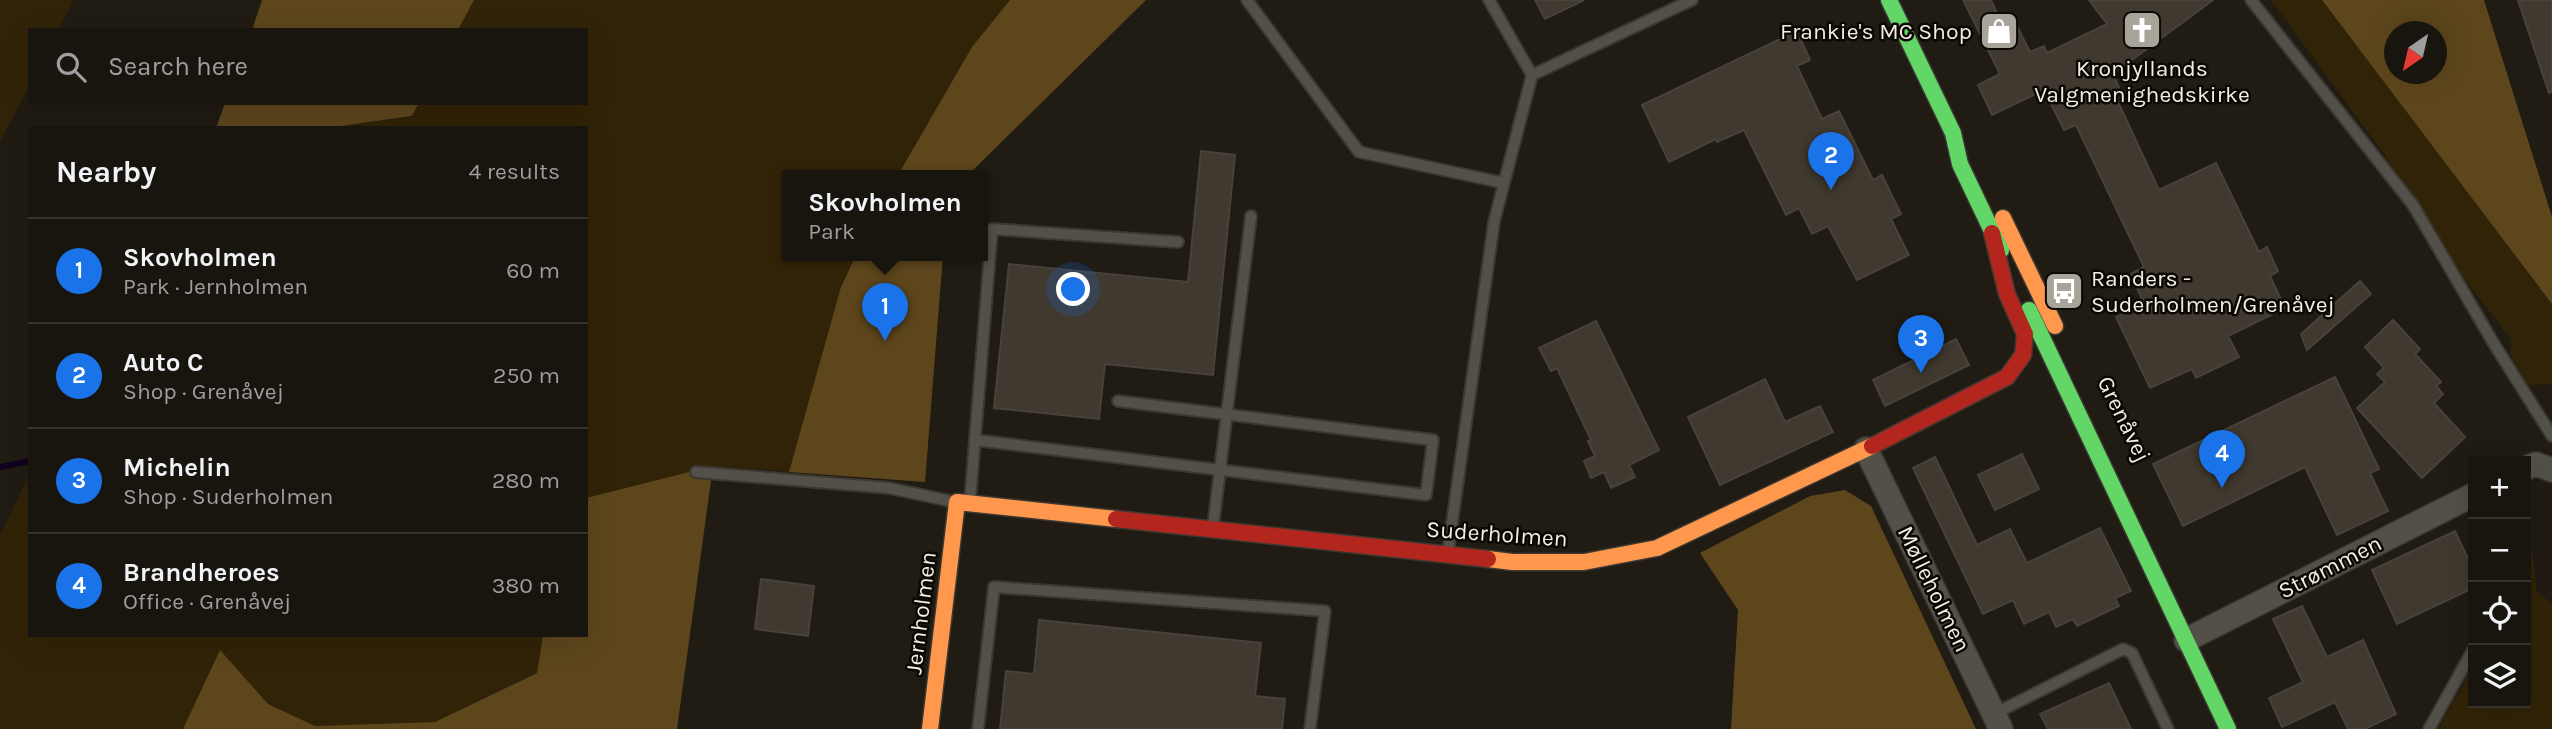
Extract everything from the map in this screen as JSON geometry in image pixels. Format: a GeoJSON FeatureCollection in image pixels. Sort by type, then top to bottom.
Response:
{"type":"FeatureCollection","features":[{"type":"Feature","properties":{"kind":"street","name":"Grenåvej"},"geometry":{"type":"LineString","coordinates":[[1889,0],[1953,133],[1960,164],[1992,233],[2198,634],[2228,729]]}},
{"type":"Feature","properties":{"kind":"street","name":"Grenåvej"},"geometry":{"type":"LineString","coordinates":[[1953,133],[1972,154],[2063,343]]}},
{"type":"Feature","properties":{"kind":"street","name":"Suderholmen"},"geometry":{"type":"LineString","coordinates":[[964,503],[1512,562],[1584,562],[1657,548],[1866,449],[2007,377],[2023,355],[2025,334],[2007,294],[1992,233]]}},
{"type":"Feature","properties":{"kind":"street","name":"Mølleholmen"},"geometry":{"type":"LineString","coordinates":[[1866,449],[1998,721]]}},
{"type":"Feature","properties":{"kind":"street"},"geometry":{"type":"LineString","coordinates":[[2531,466],[2536,464],[2552,470]]}},
{"type":"Feature","properties":{"kind":"street","name":"Strømmen"},"geometry":{"type":"LineString","coordinates":[[2198,634],[2468,498]]}},
{"type":"Feature","properties":{"kind":"street","name":"Jernholmen"},"geometry":{"type":"LineString","coordinates":[[930,729],[964,503]]}},
{"type":"Feature","properties":{"kind":"lane"},"geometry":{"type":"LineString","coordinates":[[1247,0],[1359,152],[1504,183]]}},
{"type":"Feature","properties":{"kind":"lane"},"geometry":{"type":"LineString","coordinates":[[1448,555],[1494,222],[1532,75],[1489,0]]}},
{"type":"Feature","properties":{"kind":"lane"},"geometry":{"type":"LineString","coordinates":[[1532,75],[1692,0]]}},
{"type":"Feature","properties":{"kind":"lane"},"geometry":{"type":"LineString","coordinates":[[2252,0],[2413,205],[2494,344],[2552,436]]}},
{"type":"Feature","properties":{"kind":"lane"},"geometry":{"type":"LineString","coordinates":[[1213,530],[1251,216]]}},
{"type":"Feature","properties":{"kind":"lane"},"geometry":{"type":"LineString","coordinates":[[696,472],[889,488],[964,503],[975,440],[992,229],[1178,242]]}},
{"type":"Feature","properties":{"kind":"lane"},"geometry":{"type":"LineString","coordinates":[[975,440],[1426,495],[1433,440],[1118,401]]}},
{"type":"Feature","properties":{"kind":"lane"},"geometry":{"type":"LineString","coordinates":[[978,729],[994,587],[1325,611],[1310,729]]}},
{"type":"Feature","properties":{"kind":"lane"},"geometry":{"type":"LineString","coordinates":[[1998,721],[2123,649],[2132,653],[2168,729]]}},
{"type":"Feature","properties":{"kind":"lane"},"geometry":{"type":"LineString","coordinates":[[2430,729],[2468,659]]}},
{"type":"Feature","properties":{"kind":"shaded area"},"geometry":{"type":"Polygon","coordinates":[[[0,0],[74,0],[59,28],[28,28],[28,89],[0,142],[0,0]]]}},
{"type":"Feature","properties":{"kind":"shaded area"},"geometry":{"type":"Polygon","coordinates":[[[262,0],[474,0],[459,28],[253,28],[262,0]]]}},
{"type":"Feature","properties":{"kind":"shaded area"},"geometry":{"type":"Polygon","coordinates":[[[474,0],[1146,0],[973,170],[969,170],[997,17],[972,48],[901,170],[782,170],[782,261],[853,261],[841,287],[924,261],[943,261],[925,482],[713,466],[588,497],[588,126],[342,126],[412,117],[418,105],[588,105],[588,28],[459,28],[474,0]]]}},
{"type":"Feature","properties":{"kind":"shaded area"},"geometry":{"type":"Polygon","coordinates":[[[1010,0],[1146,0],[973,170],[901,170],[972,47],[1010,0]]]}},
{"type":"Feature","properties":{"kind":"shaded area"},"geometry":{"type":"Polygon","coordinates":[[[2271,0],[2322,0],[2552,304],[2552,384],[2527,385],[2510,353],[2511,339],[2465,280],[2383,153],[2271,0]]]}},
{"type":"Feature","properties":{"kind":"shaded area"},"geometry":{"type":"Polygon","coordinates":[[[2322,0],[2484,0],[2552,217],[2552,304],[2386,84],[2447,84],[2447,21],[2384,21],[2384,82],[2322,0]]]}},
{"type":"Feature","properties":{"kind":"shaded area"},"geometry":{"type":"Polygon","coordinates":[[[224,105],[418,105],[412,116],[341,126],[217,126],[224,105]]]}},
{"type":"Feature","properties":{"kind":"shaded area"},"geometry":{"type":"Polygon","coordinates":[[[853,261],[943,261],[925,482],[789,472],[841,287],[853,261]]]}},
{"type":"Feature","properties":{"kind":"shaded area"},"geometry":{"type":"Polygon","coordinates":[[[713,466],[677,729],[183,729],[220,650],[268,704],[315,726],[435,722],[537,673],[543,637],[588,637],[588,497],[713,466]]]}},
{"type":"Feature","properties":{"kind":"shaded area"},"geometry":{"type":"Polygon","coordinates":[[[28,476],[28,637],[543,637],[537,673],[435,722],[315,726],[268,704],[220,651],[183,729],[0,729],[0,536],[28,476]]]}},
{"type":"Feature","properties":{"kind":"shaded area"},"geometry":{"type":"Polygon","coordinates":[[[1845,490],[1871,506],[1976,729],[1731,729],[1738,610],[1700,553],[1810,496],[1845,490]]]}},
{"type":"Feature","properties":{"kind":"shaded area"},"geometry":{"type":"Polygon","coordinates":[[[2531,540],[2537,592],[2552,603],[2552,729],[2438,729],[2468,676],[2468,708],[2531,708],[2531,540]]]}},
{"type":"Feature","properties":{"kind":"building"},"geometry":{"type":"Polygon","coordinates":[[[1535,0],[1584,0],[1545,19],[1535,0]]]}},
{"type":"Feature","properties":{"kind":"building"},"geometry":{"type":"Polygon","coordinates":[[[1963,0],[1991,0],[2001,21],[2012,16],[2030,52],[2044,46],[2047,53],[2107,24],[2089,0],[2213,0],[2113,74],[2125,101],[2119,104],[2159,190],[2216,163],[2259,252],[2267,247],[2278,271],[2270,276],[2285,308],[2228,336],[2239,357],[2196,378],[2192,369],[2150,388],[2116,317],[2144,304],[2131,274],[2144,267],[2076,125],[2064,130],[2044,90],[1992,115],[1978,85],[2000,74],[1963,0]]]}},
{"type":"Feature","properties":{"kind":"building"},"geometry":{"type":"Polygon","coordinates":[[[2518,0],[2552,0],[2552,92],[2549,93],[2518,0]]]}},
{"type":"Feature","properties":{"kind":"building"},"geometry":{"type":"Polygon","coordinates":[[[1797,31],[1810,60],[1797,66],[1822,119],[1839,111],[1873,180],[1882,175],[1901,214],[1891,219],[1909,255],[1857,280],[1828,226],[1812,234],[1799,208],[1786,215],[1744,130],[1717,142],[1716,139],[1669,162],[1642,105],[1797,31]]]}},
{"type":"Feature","properties":{"kind":"building"},"geometry":{"type":"Polygon","coordinates":[[[1201,151],[1235,155],[1213,375],[1105,364],[1099,419],[994,408],[1009,264],[1188,282],[1201,151]]]}},
{"type":"Feature","properties":{"kind":"building"},"geometry":{"type":"Polygon","coordinates":[[[2360,281],[2371,294],[2307,350],[2301,334],[2360,281]]]}},
{"type":"Feature","properties":{"kind":"building"},"geometry":{"type":"Polygon","coordinates":[[[2393,320],[2420,349],[2415,354],[2441,382],[2436,386],[2443,394],[2434,403],[2465,437],[2422,478],[2357,408],[2385,382],[2377,374],[2384,368],[2365,347],[2393,320]]]}},
{"type":"Feature","properties":{"kind":"building"},"geometry":{"type":"Polygon","coordinates":[[[1596,321],[1659,450],[1629,465],[1635,477],[1611,488],[1604,472],[1591,478],[1584,461],[1595,456],[1588,441],[1591,440],[1557,368],[1551,371],[1539,348],[1596,321]]]}},
{"type":"Feature","properties":{"kind":"building"},"geometry":{"type":"Polygon","coordinates":[[[1956,339],[1969,365],[1885,406],[1873,380],[1956,339]]]}},
{"type":"Feature","properties":{"kind":"building"},"geometry":{"type":"Polygon","coordinates":[[[2335,377],[2379,469],[2370,473],[2388,511],[2337,535],[2305,467],[2183,526],[2153,464],[2335,377]]]}},
{"type":"Feature","properties":{"kind":"building"},"geometry":{"type":"Polygon","coordinates":[[[1765,379],[1785,422],[1820,406],[1833,432],[1720,485],[1688,417],[1765,379]]]}},
{"type":"Feature","properties":{"kind":"building"},"geometry":{"type":"Polygon","coordinates":[[[2022,454],[2039,489],[1995,510],[1978,475],[2022,454]]]}},
{"type":"Feature","properties":{"kind":"building"},"geometry":{"type":"Polygon","coordinates":[[[1935,457],[1977,545],[2010,529],[2027,563],[2100,528],[2131,591],[2115,598],[2119,606],[2077,626],[2073,619],[2056,627],[2049,612],[2024,624],[2013,600],[1983,614],[1913,468],[1935,457]]]}},
{"type":"Feature","properties":{"kind":"building"},"geometry":{"type":"Polygon","coordinates":[[[2455,531],[2468,558],[2468,590],[2397,624],[2372,570],[2455,531]]]}},
{"type":"Feature","properties":{"kind":"building"},"geometry":{"type":"Polygon","coordinates":[[[761,579],[814,586],[808,636],[755,629],[761,579]]]}},
{"type":"Feature","properties":{"kind":"building"},"geometry":{"type":"Polygon","coordinates":[[[2302,606],[2327,657],[2363,640],[2396,714],[2365,729],[2348,729],[2335,702],[2282,727],[2269,698],[2303,682],[2273,619],[2302,606]]]}},
{"type":"Feature","properties":{"kind":"building"},"geometry":{"type":"Polygon","coordinates":[[[1039,620],[1261,643],[1255,696],[1285,699],[1282,729],[1000,729],[1006,671],[1034,674],[1039,620]]]}},
{"type":"Feature","properties":{"kind":"building"},"geometry":{"type":"Polygon","coordinates":[[[2109,683],[2131,729],[2048,729],[2040,714],[2109,683]]]}},
{"type":"Feature","properties":{"kind":"waterway"},"geometry":{"type":"LineString","coordinates":[[0,467],[28,461]]}},
{"type":"Feature","properties":{"kind":"traffic: fast"},"geometry":{"type":"LineString","coordinates":[[1889,0],[1953,133],[1960,164],[2001,250]]}},
{"type":"Feature","properties":{"kind":"traffic: fast"},"geometry":{"type":"LineString","coordinates":[[2029,310],[2228,729]]}},
{"type":"Feature","properties":{"kind":"traffic: slow"},"geometry":{"type":"LineString","coordinates":[[2003,218],[2055,326]]}},
{"type":"Feature","properties":{"kind":"traffic: slow"},"geometry":{"type":"LineString","coordinates":[[1488,559],[1512,562],[1584,562],[1657,548],[1872,446]]}},
{"type":"Feature","properties":{"kind":"traffic: slow"},"geometry":{"type":"LineString","coordinates":[[930,729],[957,502],[1116,519]]}},
{"type":"Feature","properties":{"kind":"traffic: jam"},"geometry":{"type":"LineString","coordinates":[[1872,446],[2007,377],[2023,355],[2025,334],[2007,294],[1992,233]]}},
{"type":"Feature","properties":{"kind":"traffic: jam"},"geometry":{"type":"LineString","coordinates":[[1116,519],[1488,559]]}},
{"type":"Feature","properties":{"kind":"place","name":"Kronjyllands Valgmenighedskirke"},"geometry":{"type":"Point","coordinates":[2142,30]}},
{"type":"Feature","properties":{"kind":"place","name":"Frankie's MC Shop"},"geometry":{"type":"Point","coordinates":[1999,31]}},
{"type":"Feature","properties":{"kind":"place","name":"Auto C"},"geometry":{"type":"Point","coordinates":[1831,190]}},
{"type":"Feature","properties":{"kind":"place","name":"Randers - Suderholmen/Grenåvej"},"geometry":{"type":"Point","coordinates":[2064,291]}},
{"type":"Feature","properties":{"kind":"place","name":"Skovholmen"},"geometry":{"type":"Point","coordinates":[885,341]}},
{"type":"Feature","properties":{"kind":"place","name":"Michelin"},"geometry":{"type":"Point","coordinates":[1921,373]}},
{"type":"Feature","properties":{"kind":"place","name":"Brandheroes"},"geometry":{"type":"Point","coordinates":[2222,488]}}]}
